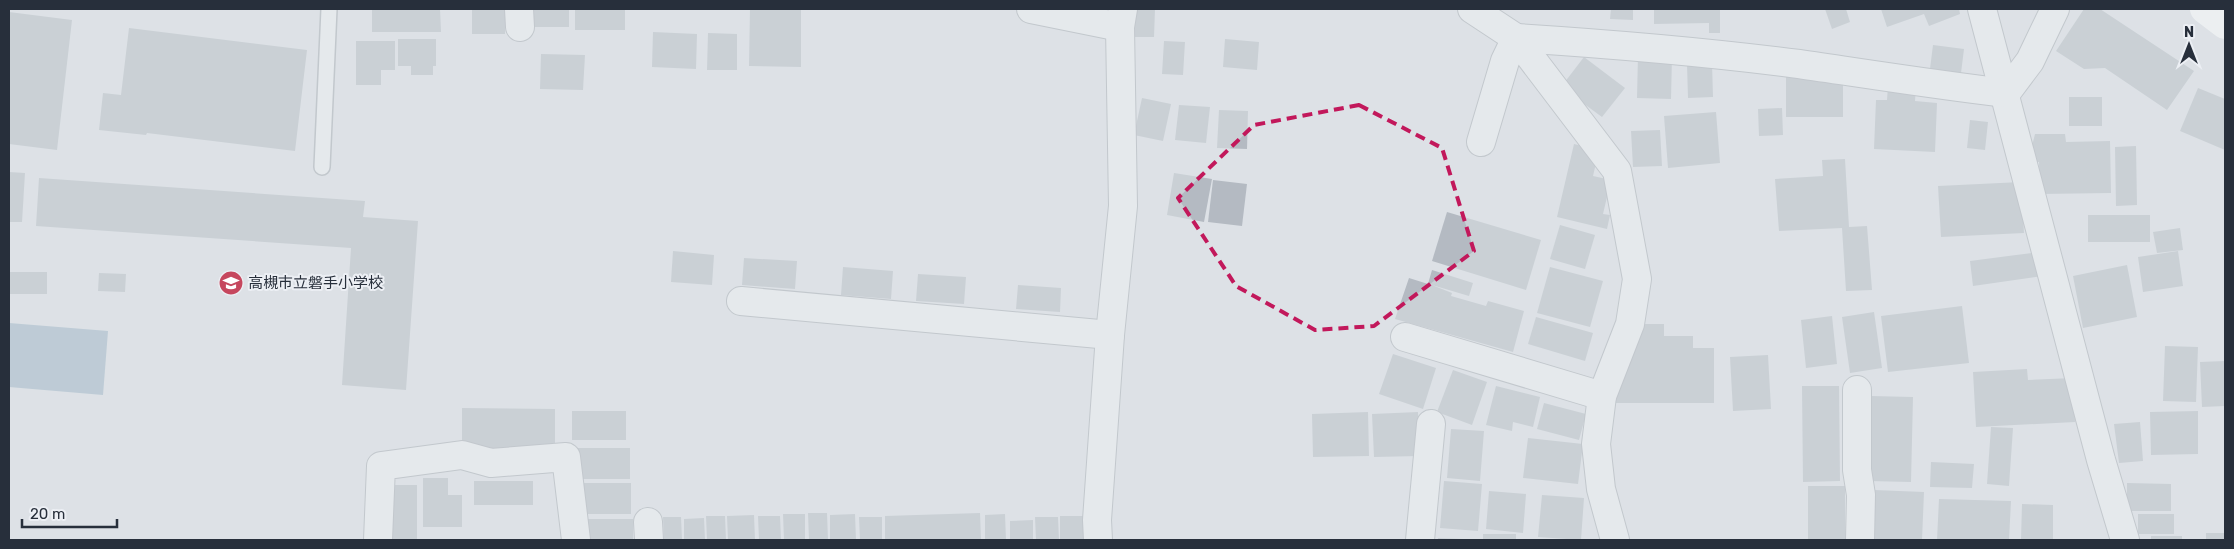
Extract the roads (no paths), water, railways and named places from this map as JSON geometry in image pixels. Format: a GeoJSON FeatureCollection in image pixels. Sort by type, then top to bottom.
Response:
{"type":"FeatureCollection","features":[{"type":"Feature","properties":{"kind":"main road"},"geometry":{"type":"LineString","coordinates":[[2204,9],[2225,25]]}},
{"type":"Feature","properties":{"kind":"street"},"geometry":{"type":"LineString","coordinates":[[1031,9],[1122,18],[1123,206],[1110,334],[1097,520],[1098,540]]}},
{"type":"Feature","properties":{"kind":"street"},"geometry":{"type":"LineString","coordinates":[[1472,9],[1516,38],[1617,171],[1637,280],[1630,324],[1602,396],[1596,444],[1601,489],[1615,540]]}},
{"type":"Feature","properties":{"kind":"street"},"geometry":{"type":"LineString","coordinates":[[1982,9],[2006,93],[2101,460],[2125,540]]}},
{"type":"Feature","properties":{"kind":"street"},"geometry":{"type":"LineString","coordinates":[[2006,93],[2030,61],[2055,9]]}},
{"type":"Feature","properties":{"kind":"street"},"geometry":{"type":"LineString","coordinates":[[1516,38],[1602,43],[1798,64],[1925,84],[2006,93]]}},
{"type":"Feature","properties":{"kind":"street"},"geometry":{"type":"LineString","coordinates":[[1481,142],[1505,61],[1516,38]]}},
{"type":"Feature","properties":{"kind":"street"},"geometry":{"type":"LineString","coordinates":[[741,301],[1110,334]]}},
{"type":"Feature","properties":{"kind":"street"},"geometry":{"type":"LineString","coordinates":[[1405,337],[1602,396]]}},
{"type":"Feature","properties":{"kind":"street"},"geometry":{"type":"LineString","coordinates":[[1857,390],[1857,470],[1861,495],[1860,540]]}},
{"type":"Feature","properties":{"kind":"street"},"geometry":{"type":"LineString","coordinates":[[1420,540],[1431,424]]}},
{"type":"Feature","properties":{"kind":"street"},"geometry":{"type":"LineString","coordinates":[[378,540],[381,466],[462,455],[491,463],[566,457],[576,540]]}},
{"type":"Feature","properties":{"kind":"lane"},"geometry":{"type":"LineString","coordinates":[[322,167],[329,9]]}},
{"type":"Feature","properties":{"kind":"water"},"geometry":{"type":"Polygon","coordinates":[[[9,323],[108,331],[103,395],[9,387],[9,323]]]}},
{"type":"Feature","properties":{"kind":"place","name":"高槻市立磐手小学校"},"geometry":{"type":"Point","coordinates":[231,283]}}]}
